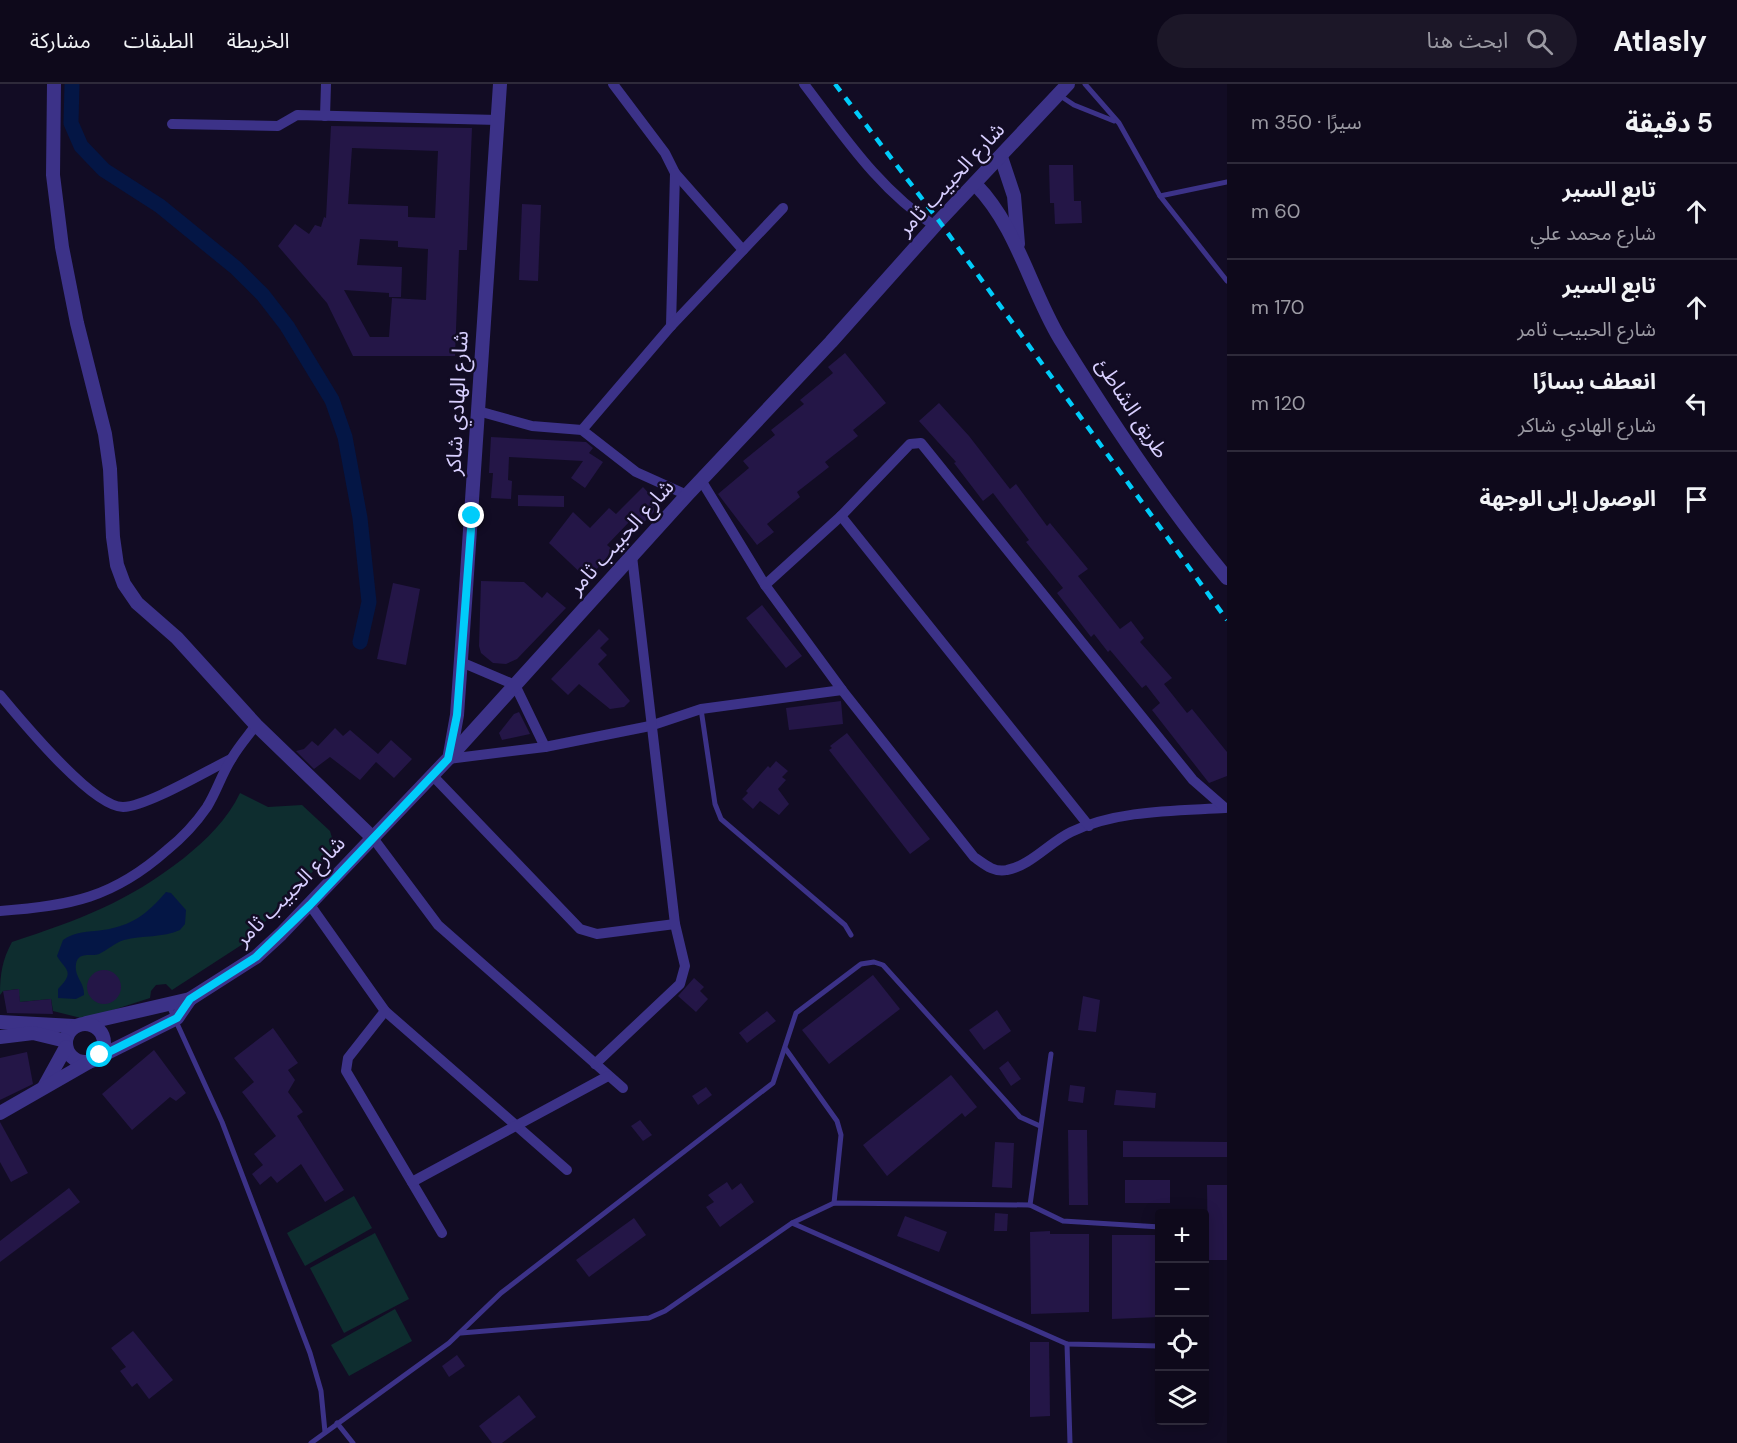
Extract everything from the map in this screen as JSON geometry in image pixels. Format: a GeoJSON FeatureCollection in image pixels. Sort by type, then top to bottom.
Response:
{"type":"FeatureCollection","features":[{"type":"Feature","properties":{"kind":"street"},"geometry":{"type":"LineString","coordinates":[[54,84],[54,175],[62,247],[77,323],[105,434],[110,469],[113,537],[117,565],[124,584],[137,603],[177,638],[256,725],[373,838],[438,925],[623,1088]]}},
{"type":"Feature","properties":{"kind":"street"},"geometry":{"type":"LineString","coordinates":[[325,116],[326,84]]}},
{"type":"Feature","properties":{"kind":"street","name":"شارع الهادي شاكر"},"geometry":{"type":"LineString","coordinates":[[448,759],[454,740],[461,662],[500,84]]}},
{"type":"Feature","properties":{"kind":"street"},"geometry":{"type":"LineString","coordinates":[[613,84],[665,153],[675,173],[742,250]]}},
{"type":"Feature","properties":{"kind":"street"},"geometry":{"type":"LineString","coordinates":[[804,84],[868,167],[911,211],[935,226]]}},
{"type":"Feature","properties":{"kind":"street","name":"شارع الحبيب ثامر"},"geometry":{"type":"LineString","coordinates":[[190,999],[256,957],[310,905],[448,759],[687,495],[1063,89]]}},
{"type":"Feature","properties":{"kind":"street"},"geometry":{"type":"LineString","coordinates":[[172,124],[278,126],[297,115],[498,120]]}},
{"type":"Feature","properties":{"kind":"street","name":"طريق الشاطئ"},"geometry":{"type":"LineString","coordinates":[[1001,157],[1014,196],[1019,252]]}},
{"type":"Feature","properties":{"kind":"street"},"geometry":{"type":"LineString","coordinates":[[671,326],[675,173]]}},
{"type":"Feature","properties":{"kind":"street","name":"طريق الشاطئ"},"geometry":{"type":"LineString","coordinates":[[976,184],[990,199],[1019,252],[1061,340],[1141,462],[1227,578]]}},
{"type":"Feature","properties":{"kind":"street"},"geometry":{"type":"LineString","coordinates":[[582,430],[671,326],[783,208]]}},
{"type":"Feature","properties":{"kind":"street"},"geometry":{"type":"LineString","coordinates":[[478,411],[532,426],[582,430],[636,472],[687,495]]}},
{"type":"Feature","properties":{"kind":"street"},"geometry":{"type":"LineString","coordinates":[[701,480],[765,585],[842,690],[974,857],[991,869],[1007,870],[1071,832],[1108,820],[1159,812],[1225,808],[1192,780],[921,443],[910,444],[841,516],[765,585]]}},
{"type":"Feature","properties":{"kind":"street"},"geometry":{"type":"LineString","coordinates":[[841,516],[1089,826]]}},
{"type":"Feature","properties":{"kind":"street"},"geometry":{"type":"LineString","coordinates":[[595,1064],[680,984],[685,966],[675,924],[650,726],[644,640],[632,556]]}},
{"type":"Feature","properties":{"kind":"street"},"geometry":{"type":"LineString","coordinates":[[461,662],[515,685],[545,747]]}},
{"type":"Feature","properties":{"kind":"street"},"geometry":{"type":"LineString","coordinates":[[448,759],[545,747],[650,726],[701,710],[842,690]]}},
{"type":"Feature","properties":{"kind":"street"},"geometry":{"type":"LineString","coordinates":[[0,695],[68,769],[111,806],[125,807],[143,802],[231,759]]}},
{"type":"Feature","properties":{"kind":"street"},"geometry":{"type":"LineString","coordinates":[[0,911],[76,902],[107,892],[129,881],[163,854],[193,824],[212,799],[231,759],[256,725]]}},
{"type":"Feature","properties":{"kind":"street"},"geometry":{"type":"LineString","coordinates":[[432,774],[580,929],[597,934],[675,924]]}},
{"type":"Feature","properties":{"kind":"street"},"geometry":{"type":"LineString","coordinates":[[310,905],[385,1011],[567,1170]]}},
{"type":"Feature","properties":{"kind":"street"},"geometry":{"type":"LineString","coordinates":[[43,1089],[66,1044],[80,1025],[169,1006],[190,999]]}},
{"type":"Feature","properties":{"kind":"street"},"geometry":{"type":"LineString","coordinates":[[0,1113],[93,1060],[177,1018],[190,999]]}},
{"type":"Feature","properties":{"kind":"street"},"geometry":{"type":"LineString","coordinates":[[385,1011],[348,1058],[346,1071],[442,1233]]}},
{"type":"Feature","properties":{"kind":"street"},"geometry":{"type":"LineString","coordinates":[[0,1022],[80,1025],[99,1029],[104,1037],[104,1047],[93,1060]]}},
{"type":"Feature","properties":{"kind":"street"},"geometry":{"type":"LineString","coordinates":[[0,1037],[25,1033],[43,1034],[66,1044],[72,1057],[93,1060]]}},
{"type":"Feature","properties":{"kind":"street"},"geometry":{"type":"LineString","coordinates":[[412,1182],[608,1076]]}},
{"type":"Feature","properties":{"kind":"lane"},"geometry":{"type":"LineString","coordinates":[[1085,84],[1119,123],[1160,196],[1227,281]]}},
{"type":"Feature","properties":{"kind":"lane"},"geometry":{"type":"LineString","coordinates":[[1063,89],[1074,105],[1119,123]]}},
{"type":"Feature","properties":{"kind":"lane"},"geometry":{"type":"LineString","coordinates":[[1160,196],[1227,182]]}},
{"type":"Feature","properties":{"kind":"lane"},"geometry":{"type":"LineString","coordinates":[[701,710],[715,804],[721,819],[845,926],[851,934]]}},
{"type":"Feature","properties":{"kind":"lane"},"geometry":{"type":"LineString","coordinates":[[311,1443],[461,1333],[501,1293],[773,1083],[796,1013],[861,964],[874,962],[883,965],[1020,1117],[1040,1126]]}},
{"type":"Feature","properties":{"kind":"lane"},"geometry":{"type":"LineString","coordinates":[[169,1006],[177,1018],[207,1092],[222,1122],[310,1353],[321,1391],[325,1432]]}},
{"type":"Feature","properties":{"kind":"lane"},"geometry":{"type":"LineString","coordinates":[[785,1048],[837,1121],[841,1135],[834,1203]]}},
{"type":"Feature","properties":{"kind":"lane"},"geometry":{"type":"LineString","coordinates":[[1030,1205],[1051,1054]]}},
{"type":"Feature","properties":{"kind":"lane"},"geometry":{"type":"LineString","coordinates":[[461,1333],[649,1318],[664,1311],[792,1223],[834,1203],[1030,1205],[1063,1221],[1155,1227]]}},
{"type":"Feature","properties":{"kind":"lane"},"geometry":{"type":"LineString","coordinates":[[792,1223],[1067,1344],[1155,1346]]}},
{"type":"Feature","properties":{"kind":"lane"},"geometry":{"type":"LineString","coordinates":[[1067,1344],[1070,1443]]}},
{"type":"Feature","properties":{"kind":"lane"},"geometry":{"type":"LineString","coordinates":[[337,1423],[353,1443]]}},
{"type":"Feature","properties":{"kind":"green space"},"geometry":{"type":"Polygon","coordinates":[[[240,793],[268,807],[302,805],[330,831],[335,848],[246,942],[172,990],[166,984],[156,985],[151,991],[150,998],[85,1019],[53,1011],[51,999],[20,1002],[18,989],[3,991],[0,995],[2,968],[12,942],[60,926],[102,908],[163,874],[208,836],[229,812],[240,793]]]}},
{"type":"Feature","properties":{"kind":"green space"},"geometry":{"type":"Polygon","coordinates":[[[354,1196],[372,1228],[305,1266],[287,1233],[354,1196]]]}},
{"type":"Feature","properties":{"kind":"green space"},"geometry":{"type":"Polygon","coordinates":[[[375,1233],[409,1299],[344,1333],[310,1268],[375,1233]]]}},
{"type":"Feature","properties":{"kind":"green space"},"geometry":{"type":"Polygon","coordinates":[[[395,1309],[412,1341],[349,1376],[331,1345],[395,1309]]]}},
{"type":"Feature","properties":{"kind":"water"},"geometry":{"type":"Polygon","coordinates":[[[166,892],[171,893],[186,910],[185,924],[180,930],[124,940],[99,954],[79,957],[76,969],[84,995],[76,999],[58,998],[58,989],[68,974],[57,956],[63,940],[77,933],[113,928],[131,922],[153,906],[166,892]]]}},
{"type":"Feature","properties":{"kind":"building"},"geometry":{"type":"Polygon","coordinates":[[[331,126],[472,128],[467,250],[459,250],[455,356],[353,356],[327,303],[278,246],[295,224],[309,234],[315,225],[321,227],[324,217],[326,218],[331,126]],[[352,148],[348,204],[408,206],[408,217],[435,218],[438,151],[352,148]],[[360,239],[357,265],[402,267],[401,297],[389,297],[389,293],[344,290],[370,337],[389,337],[392,298],[426,300],[428,249],[398,247],[398,241],[360,239]]]}},
{"type":"Feature","properties":{"kind":"building"},"geometry":{"type":"Polygon","coordinates":[[[1049,165],[1073,165],[1074,201],[1081,201],[1082,223],[1055,224],[1054,203],[1050,203],[1049,165]]]}},
{"type":"Feature","properties":{"kind":"building"},"geometry":{"type":"Polygon","coordinates":[[[522,204],[541,205],[538,281],[519,280],[522,204]]]}},
{"type":"Feature","properties":{"kind":"building"},"geometry":{"type":"Polygon","coordinates":[[[845,353],[886,403],[853,430],[858,436],[825,462],[829,467],[797,492],[800,497],[767,524],[774,532],[757,545],[718,494],[749,468],[743,461],[775,435],[771,430],[804,404],[800,400],[833,373],[828,367],[845,353]]]}},
{"type":"Feature","properties":{"kind":"building"},"geometry":{"type":"Polygon","coordinates":[[[939,403],[969,436],[1010,489],[1016,484],[1047,526],[1050,523],[1088,569],[1078,576],[1120,629],[1131,621],[1144,638],[1140,642],[1172,678],[1164,684],[1187,713],[1192,709],[1227,752],[1227,776],[1209,783],[1152,710],[1160,703],[1146,685],[1142,688],[1094,634],[1091,637],[1057,593],[1063,588],[1026,542],[1029,540],[993,493],[983,501],[954,463],[956,462],[919,421],[939,403]]]}},
{"type":"Feature","properties":{"kind":"building"},"geometry":{"type":"Polygon","coordinates":[[[491,437],[586,442],[593,448],[589,453],[603,462],[585,488],[571,478],[583,461],[509,457],[508,480],[512,481],[511,499],[491,498],[493,473],[489,473],[491,437]]]}},
{"type":"Feature","properties":{"kind":"building"},"geometry":{"type":"Polygon","coordinates":[[[643,487],[653,498],[654,512],[638,528],[630,521],[607,545],[614,551],[587,579],[549,543],[573,512],[590,528],[609,508],[616,514],[643,487]]]}},
{"type":"Feature","properties":{"kind":"building"},"geometry":{"type":"Polygon","coordinates":[[[518,495],[564,496],[564,507],[518,506],[518,495]]]}},
{"type":"Feature","properties":{"kind":"building"},"geometry":{"type":"Polygon","coordinates":[[[481,581],[524,582],[542,598],[547,592],[566,608],[517,659],[506,664],[493,663],[481,653],[479,646],[481,581]]]}},
{"type":"Feature","properties":{"kind":"building"},"geometry":{"type":"Polygon","coordinates":[[[393,583],[420,589],[406,665],[377,659],[393,583]]]}},
{"type":"Feature","properties":{"kind":"building"},"geometry":{"type":"Polygon","coordinates":[[[762,605],[802,656],[786,668],[746,618],[762,605]]]}},
{"type":"Feature","properties":{"kind":"building"},"geometry":{"type":"Polygon","coordinates":[[[599,629],[609,639],[600,648],[607,655],[598,664],[630,701],[624,707],[610,709],[579,684],[568,695],[551,679],[599,629]]]}},
{"type":"Feature","properties":{"kind":"building"},"geometry":{"type":"Polygon","coordinates":[[[841,701],[843,724],[789,730],[786,708],[841,701]]]}},
{"type":"Feature","properties":{"kind":"building"},"geometry":{"type":"Polygon","coordinates":[[[519,712],[530,734],[502,740],[499,733],[514,714],[519,712]]]}},
{"type":"Feature","properties":{"kind":"building"},"geometry":{"type":"Polygon","coordinates":[[[335,728],[343,736],[350,730],[378,754],[391,740],[412,759],[394,778],[376,762],[360,780],[330,757],[314,769],[296,751],[304,749],[312,741],[318,746],[335,728]]]}},
{"type":"Feature","properties":{"kind":"building"},"geometry":{"type":"Polygon","coordinates":[[[847,733],[930,839],[910,854],[829,750],[832,748],[830,746],[847,733]]]}},
{"type":"Feature","properties":{"kind":"building"},"geometry":{"type":"Polygon","coordinates":[[[776,761],[788,771],[782,777],[786,780],[778,789],[789,804],[779,815],[760,801],[753,809],[742,799],[748,793],[746,791],[768,766],[770,768],[776,761]]]}},
{"type":"Feature","properties":{"kind":"building"},"geometry":{"type":"Polygon","coordinates":[[[104,970],[116,975],[121,987],[116,999],[104,1004],[92,999],[87,987],[92,975],[104,970]]]}},
{"type":"Feature","properties":{"kind":"building"},"geometry":{"type":"Polygon","coordinates":[[[873,975],[900,1009],[829,1064],[802,1030],[873,975]]]}},
{"type":"Feature","properties":{"kind":"building"},"geometry":{"type":"Polygon","coordinates":[[[694,978],[704,987],[700,991],[708,999],[696,1012],[678,996],[694,978]]]}},
{"type":"Feature","properties":{"kind":"building"},"geometry":{"type":"Polygon","coordinates":[[[19,989],[20,1002],[51,999],[53,1014],[7,1013],[3,991],[19,989]]]}},
{"type":"Feature","properties":{"kind":"building"},"geometry":{"type":"Polygon","coordinates":[[[1083,996],[1100,1000],[1096,1032],[1078,1030],[1083,996]]]}},
{"type":"Feature","properties":{"kind":"building"},"geometry":{"type":"Polygon","coordinates":[[[997,1010],[1011,1031],[984,1050],[969,1030],[997,1010]]]}},
{"type":"Feature","properties":{"kind":"building"},"geometry":{"type":"Polygon","coordinates":[[[767,1011],[776,1021],[747,1043],[739,1033],[767,1011]]]}},
{"type":"Feature","properties":{"kind":"building"},"geometry":{"type":"Polygon","coordinates":[[[273,1028],[298,1063],[288,1070],[295,1080],[288,1092],[303,1112],[297,1116],[344,1190],[325,1202],[301,1164],[277,1183],[271,1176],[260,1185],[252,1174],[263,1165],[254,1154],[276,1136],[242,1092],[254,1082],[234,1058],[273,1028]]]}},
{"type":"Feature","properties":{"kind":"building"},"geometry":{"type":"Polygon","coordinates":[[[154,1050],[186,1093],[176,1101],[170,1097],[132,1130],[102,1094],[154,1050]]]}},
{"type":"Feature","properties":{"kind":"building"},"geometry":{"type":"Polygon","coordinates":[[[27,1052],[33,1084],[0,1100],[0,1058],[27,1052]]]}},
{"type":"Feature","properties":{"kind":"building"},"geometry":{"type":"Polygon","coordinates":[[[1008,1061],[1021,1079],[1011,1086],[999,1068],[1008,1061]]]}},
{"type":"Feature","properties":{"kind":"building"},"geometry":{"type":"Polygon","coordinates":[[[951,1075],[977,1107],[965,1117],[962,1113],[887,1176],[863,1145],[951,1075]]]}},
{"type":"Feature","properties":{"kind":"building"},"geometry":{"type":"Polygon","coordinates":[[[1070,1085],[1085,1087],[1083,1103],[1068,1101],[1070,1085]]]}},
{"type":"Feature","properties":{"kind":"building"},"geometry":{"type":"Polygon","coordinates":[[[706,1087],[712,1095],[698,1105],[692,1096],[706,1087]]]}},
{"type":"Feature","properties":{"kind":"building"},"geometry":{"type":"Polygon","coordinates":[[[1116,1090],[1156,1093],[1155,1108],[1114,1105],[1116,1090]]]}},
{"type":"Feature","properties":{"kind":"building"},"geometry":{"type":"Polygon","coordinates":[[[640,1120],[652,1135],[643,1141],[631,1126],[640,1120]]]}},
{"type":"Feature","properties":{"kind":"building"},"geometry":{"type":"Polygon","coordinates":[[[0,1122],[28,1173],[11,1182],[0,1162],[0,1122]]]}},
{"type":"Feature","properties":{"kind":"building"},"geometry":{"type":"Polygon","coordinates":[[[1068,1130],[1087,1130],[1088,1205],[1069,1205],[1068,1130]]]}},
{"type":"Feature","properties":{"kind":"building"},"geometry":{"type":"Polygon","coordinates":[[[1123,1141],[1227,1142],[1227,1157],[1123,1157],[1123,1141]]]}},
{"type":"Feature","properties":{"kind":"building"},"geometry":{"type":"Polygon","coordinates":[[[995,1142],[1014,1143],[1012,1188],[992,1187],[995,1142]]]}},
{"type":"Feature","properties":{"kind":"building"},"geometry":{"type":"Polygon","coordinates":[[[1125,1180],[1170,1180],[1170,1203],[1125,1203],[1125,1180]]]}},
{"type":"Feature","properties":{"kind":"building"},"geometry":{"type":"Polygon","coordinates":[[[727,1182],[732,1190],[741,1183],[754,1202],[720,1227],[706,1207],[714,1202],[708,1195],[727,1182]]]}},
{"type":"Feature","properties":{"kind":"building"},"geometry":{"type":"Polygon","coordinates":[[[1207,1185],[1227,1185],[1227,1260],[1209,1260],[1207,1185]]]}},
{"type":"Feature","properties":{"kind":"building"},"geometry":{"type":"Polygon","coordinates":[[[69,1188],[80,1202],[0,1262],[0,1241],[69,1188]]]}},
{"type":"Feature","properties":{"kind":"building"},"geometry":{"type":"Polygon","coordinates":[[[995,1213],[1008,1214],[1007,1231],[994,1231],[995,1213]]]}},
{"type":"Feature","properties":{"kind":"building"},"geometry":{"type":"Polygon","coordinates":[[[905,1216],[947,1232],[939,1252],[897,1236],[905,1216]]]}},
{"type":"Feature","properties":{"kind":"building"},"geometry":{"type":"Polygon","coordinates":[[[634,1218],[646,1235],[589,1277],[576,1260],[634,1218]]]}},
{"type":"Feature","properties":{"kind":"building"},"geometry":{"type":"Polygon","coordinates":[[[1050,1231],[1050,1234],[1089,1234],[1089,1312],[1031,1314],[1030,1232],[1050,1231]]]}},
{"type":"Feature","properties":{"kind":"building"},"geometry":{"type":"Polygon","coordinates":[[[1112,1235],[1155,1235],[1155,1317],[1112,1319],[1112,1235]]]}},
{"type":"Feature","properties":{"kind":"building"},"geometry":{"type":"Polygon","coordinates":[[[133,1331],[173,1380],[149,1399],[137,1383],[132,1387],[120,1371],[126,1367],[111,1348],[133,1331]]]}},
{"type":"Feature","properties":{"kind":"building"},"geometry":{"type":"Polygon","coordinates":[[[1030,1342],[1049,1342],[1050,1416],[1030,1417],[1030,1342]]]}},
{"type":"Feature","properties":{"kind":"building"},"geometry":{"type":"Polygon","coordinates":[[[457,1355],[465,1366],[449,1377],[442,1366],[457,1355]]]}},
{"type":"Feature","properties":{"kind":"building"},"geometry":{"type":"Polygon","coordinates":[[[519,1395],[536,1417],[502,1443],[492,1443],[479,1426],[519,1395]]]}},
{"type":"Feature","properties":{"kind":"waterway"},"geometry":{"type":"LineString","coordinates":[[72,84],[71,123],[81,146],[104,170],[160,206],[236,268],[263,295],[287,326],[332,400],[345,437],[360,518],[369,602],[360,642]]}},
{"type":"Feature","properties":{"kind":"railway"},"geometry":{"type":"LineString","coordinates":[[835,84],[939,221],[1227,620]]}},
{"type":"Feature","properties":{"kind":"route"},"geometry":{"type":"LineString","coordinates":[[100,1055],[97,1058],[177,1018],[190,999],[256,957],[310,905],[448,759],[454,740],[457,715],[472,516]]}}]}
